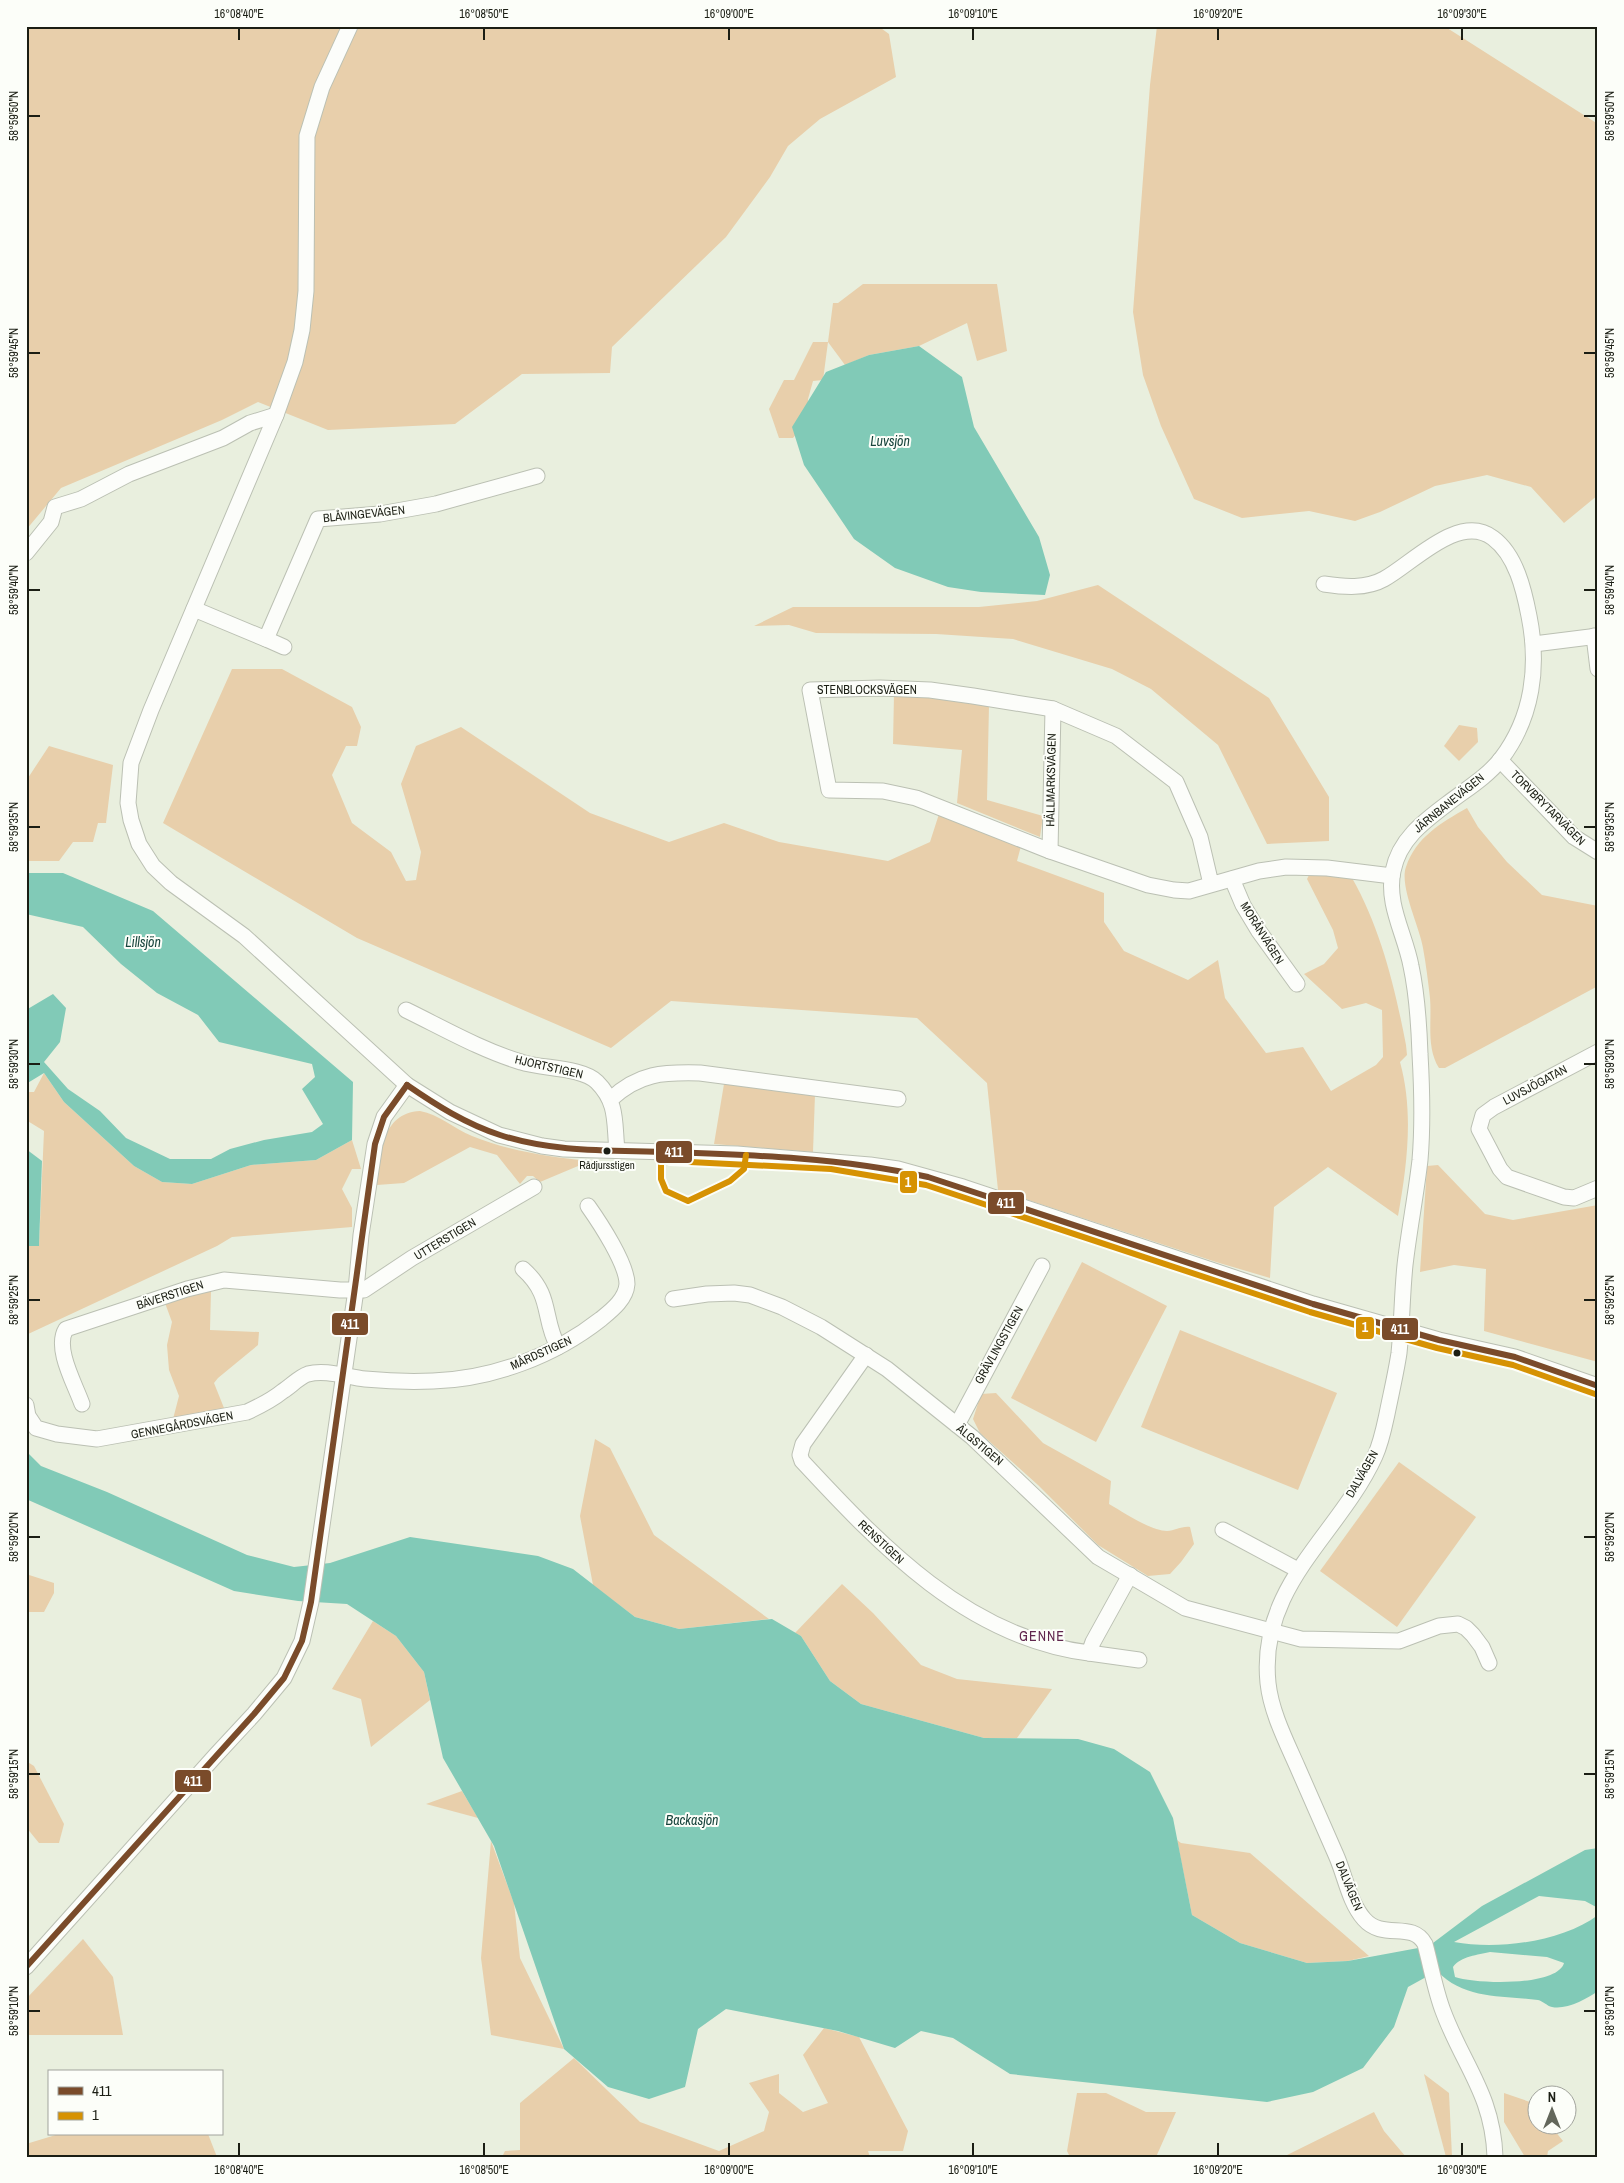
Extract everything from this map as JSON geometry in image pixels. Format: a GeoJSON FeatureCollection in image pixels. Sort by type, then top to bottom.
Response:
{"type":"FeatureCollection","features":[{"type":"Feature","properties":{"kind":"street"},"geometry":{"type":"LineString","coordinates":[[350,26],[322,87],[307,136],[304,318],[295,362],[276,415],[151,710],[131,763],[128,803],[138,844],[153,866],[171,883],[244,936],[407,1085],[450,1112],[499,1135],[542,1146],[564,1149],[737,1154],[833,1161],[898,1169],[963,1187],[1287,1296],[1401,1329],[1515,1357],[1598,1386]]}},
{"type":"Feature","properties":{"kind":"street"},"geometry":{"type":"LineString","coordinates":[[26,554],[51,522],[55,508],[81,499],[129,474],[223,438],[250,423],[276,415]]}},
{"type":"Feature","properties":{"kind":"street","name":"BLÅVINGEVÄGEN"},"geometry":{"type":"LineString","coordinates":[[266,639],[318,519],[380,514],[436,504],[537,476]]}},
{"type":"Feature","properties":{"kind":"street","name":"JÄRNBANEVÄGEN"},"geometry":{"type":"LineString","coordinates":[[1324,584],[1355,586],[1383,580],[1443,540],[1464,532],[1480,531],[1492,537],[1504,548],[1512,562],[1525,596],[1534,644],[1534,668],[1529,702],[1524,720],[1500,760],[1410,836],[1397,857],[1392,876],[1394,906],[1409,959],[1414,990],[1421,1080],[1420,1156],[1405,1267],[1401,1329]]}},
{"type":"Feature","properties":{"kind":"street"},"geometry":{"type":"LineString","coordinates":[[194,609],[284,647]]}},
{"type":"Feature","properties":{"kind":"street"},"geometry":{"type":"LineString","coordinates":[[1534,644],[1596,636],[1598,669]]}},
{"type":"Feature","properties":{"kind":"street","name":"STENBLOCKSVÄGEN"},"geometry":{"type":"LineString","coordinates":[[1211,884],[1200,837],[1176,782],[1116,736],[1053,709],[930,690],[880,688],[810,690],[829,790],[883,791],[916,798],[1050,851],[1164,888],[1189,891],[1259,871],[1286,867],[1327,868],[1392,876]]}},
{"type":"Feature","properties":{"kind":"street","name":"HÄLLMARKSVÄGEN"},"geometry":{"type":"LineString","coordinates":[[1050,851],[1053,709]]}},
{"type":"Feature","properties":{"kind":"street","name":"TORVBRYTARVÄGEN"},"geometry":{"type":"LineString","coordinates":[[1500,760],[1574,837],[1598,852]]}},
{"type":"Feature","properties":{"kind":"street","name":"MORÄNVÄGEN"},"geometry":{"type":"LineString","coordinates":[[1232,879],[1248,914],[1297,984]]}},
{"type":"Feature","properties":{"kind":"street","name":"HJORTSTIGEN"},"geometry":{"type":"LineString","coordinates":[[406,1010],[474,1044],[520,1062],[588,1076],[596,1081],[611,1099]]}},
{"type":"Feature","properties":{"kind":"street","name":"LUVSJÖGATAN"},"geometry":{"type":"LineString","coordinates":[[1598,1052],[1494,1107],[1482,1115],[1479,1125],[1482,1138],[1507,1177],[1564,1197],[1574,1198],[1598,1188]]}},
{"type":"Feature","properties":{"kind":"street"},"geometry":{"type":"LineString","coordinates":[[617,1150],[611,1099],[631,1082],[674,1072],[700,1073],[898,1099]]}},
{"type":"Feature","properties":{"kind":"street"},"geometry":{"type":"LineString","coordinates":[[26,1967],[254,1714],[284,1678],[302,1641],[311,1602],[375,1144],[384,1117],[407,1085]]}},
{"type":"Feature","properties":{"kind":"street","name":"UTTERSTIGEN"},"geometry":{"type":"LineString","coordinates":[[356,1290],[370,1288],[412,1258],[534,1187]]}},
{"type":"Feature","properties":{"kind":"street","name":"MÅRDSTIGEN"},"geometry":{"type":"LineString","coordinates":[[344,1375],[366,1379],[434,1382],[514,1367],[558,1347],[583,1333],[612,1310],[625,1292],[626,1274],[599,1221],[588,1206]]}},
{"type":"Feature","properties":{"kind":"street","name":"GRÄVLINGSTIGEN"},"geometry":{"type":"LineString","coordinates":[[957,1425],[1042,1266]]}},
{"type":"Feature","properties":{"kind":"street"},"geometry":{"type":"LineString","coordinates":[[523,1269],[535,1280],[541,1290],[558,1347]]}},
{"type":"Feature","properties":{"kind":"street","name":"BÄVERSTIGEN"},"geometry":{"type":"LineString","coordinates":[[82,1404],[62,1350],[61,1338],[66,1329],[186,1289],[216,1282],[356,1290]]}},
{"type":"Feature","properties":{"kind":"street","name":"ÄLGSTIGEN"},"geometry":{"type":"LineString","coordinates":[[673,1298],[734,1293],[766,1300],[821,1327],[866,1355],[957,1425],[1007,1468],[1098,1557],[1185,1608],[1272,1630]]}},
{"type":"Feature","properties":{"kind":"street","name":"DALVÄGEN"},"geometry":{"type":"LineString","coordinates":[[1401,1329],[1386,1420],[1375,1457],[1284,1593],[1272,1630],[1268,1657],[1268,1684],[1275,1714],[1338,1858],[1359,1912],[1372,1928],[1380,1931],[1414,1933],[1421,1937],[1425,1944],[1443,2011],[1488,2107],[1495,2157]]}},
{"type":"Feature","properties":{"kind":"street","name":"RENSTIGEN"},"geometry":{"type":"LineString","coordinates":[[866,1355],[803,1444],[800,1455],[802,1461],[879,1542],[950,1600],[989,1621],[1048,1646],[1139,1660]]}},
{"type":"Feature","properties":{"kind":"street","name":"GENNEGÅRDSVÄGEN"},"geometry":{"type":"LineString","coordinates":[[26,1405],[28,1416],[36,1428],[57,1434],[97,1439],[247,1412],[263,1405],[308,1374],[344,1375]]}},
{"type":"Feature","properties":{"kind":"street"},"geometry":{"type":"LineString","coordinates":[[1223,1530],[1298,1570]]}},
{"type":"Feature","properties":{"kind":"street"},"geometry":{"type":"LineString","coordinates":[[1089,1653],[1093,1642],[1130,1575]]}},
{"type":"Feature","properties":{"kind":"street"},"geometry":{"type":"LineString","coordinates":[[1272,1630],[1301,1639],[1386,1642],[1413,1637],[1439,1626],[1458,1624],[1466,1628],[1473,1635],[1482,1647],[1489,1663]]}},
{"type":"Feature","properties":{"kind":"shaded area"},"geometry":{"type":"Polygon","coordinates":[[[26,26],[878,26],[889,34],[896,77],[820,119],[788,146],[770,177],[726,237],[612,347],[610,373],[522,374],[455,424],[328,430],[258,402],[222,420],[61,488],[26,530],[26,26]]]}},
{"type":"Feature","properties":{"kind":"shaded area"},"geometry":{"type":"Polygon","coordinates":[[[1157,26],[1444,26],[1598,124],[1598,495],[1564,523],[1531,487],[1487,475],[1435,486],[1380,512],[1355,521],[1309,511],[1242,518],[1194,499],[1161,426],[1143,375],[1133,312],[1150,85],[1157,26]]]}},
{"type":"Feature","properties":{"kind":"shaded area"},"geometry":{"type":"Polygon","coordinates":[[[863,284],[997,284],[1007,351],[977,361],[967,323],[919,346],[869,355],[845,365],[828,342],[833,303],[838,303],[863,284]]]}},
{"type":"Feature","properties":{"kind":"shaded area"},"geometry":{"type":"Polygon","coordinates":[[[813,342],[828,342],[823,380],[813,381],[808,399],[808,419],[793,438],[779,438],[769,409],[784,380],[794,380],[813,342]]]}},
{"type":"Feature","properties":{"kind":"shaded area"},"geometry":{"type":"Polygon","coordinates":[[[1098,585],[1269,698],[1329,797],[1329,841],[1267,844],[1218,745],[1151,689],[1112,669],[1013,639],[936,634],[816,633],[789,625],[754,626],[793,607],[979,607],[1037,601],[1098,585]]]}},
{"type":"Feature","properties":{"kind":"shaded area"},"geometry":{"type":"Polygon","coordinates":[[[232,669],[282,669],[352,707],[361,727],[357,746],[346,746],[332,775],[352,823],[391,852],[406,881],[416,880],[421,852],[401,784],[416,746],[461,727],[590,813],[669,842],[724,823],[779,842],[888,861],[930,842],[939,814],[1021,846],[1017,861],[1104,893],[1104,922],[1124,951],[1188,980],[1218,960],[1225,998],[1266,1053],[1303,1047],[1331,1091],[1376,1065],[1383,1057],[1382,1010],[1366,1003],[1342,1009],[1304,974],[1324,964],[1338,948],[1333,930],[1307,879],[1310,873],[1352,878],[1371,918],[1386,959],[1406,1045],[1407,1055],[1400,1062],[1407,1100],[1408,1139],[1398,1216],[1328,1167],[1274,1207],[1270,1278],[998,1190],[987,1083],[917,1018],[671,1001],[611,1048],[357,938],[163,823],[232,669]]]}},
{"type":"Feature","properties":{"kind":"shaded area"},"geometry":{"type":"Polygon","coordinates":[[[894,694],[989,705],[987,800],[1043,816],[1040,837],[957,803],[962,750],[893,744],[894,694]]]}},
{"type":"Feature","properties":{"kind":"shaded area"},"geometry":{"type":"Polygon","coordinates":[[[1459,725],[1477,728],[1478,742],[1459,761],[1444,746],[1459,725]]]}},
{"type":"Feature","properties":{"kind":"shaded area"},"geometry":{"type":"Polygon","coordinates":[[[49,746],[113,765],[106,823],[98,823],[93,842],[73,842],[59,861],[26,861],[26,781],[49,746]]]}},
{"type":"Feature","properties":{"kind":"shaded area"},"geometry":{"type":"Polygon","coordinates":[[[1467,808],[1478,827],[1507,862],[1542,895],[1598,906],[1598,986],[1445,1068],[1439,1068],[1432,1052],[1430,998],[1424,954],[1405,885],[1405,875],[1410,856],[1423,839],[1439,825],[1467,808]]]}},
{"type":"Feature","properties":{"kind":"shaded area"},"geometry":{"type":"Polygon","coordinates":[[[44,1073],[64,1102],[134,1166],[162,1182],[192,1184],[251,1165],[316,1160],[352,1140],[361,1169],[352,1169],[342,1189],[352,1208],[352,1227],[232,1237],[217,1246],[26,1335],[26,1246],[39,1246],[44,1131],[26,1120],[26,1092],[34,1092],[44,1073]]]}},
{"type":"Feature","properties":{"kind":"shaded area"},"geometry":{"type":"Polygon","coordinates":[[[724,1084],[815,1094],[813,1152],[714,1144],[724,1084]]]}},
{"type":"Feature","properties":{"kind":"shaded area"},"geometry":{"type":"Polygon","coordinates":[[[420,1111],[434,1115],[472,1136],[500,1146],[590,1161],[540,1182],[533,1176],[527,1176],[520,1184],[497,1155],[470,1147],[404,1183],[377,1185],[382,1149],[390,1127],[397,1119],[420,1111]]]}},
{"type":"Feature","properties":{"kind":"shaded area"},"geometry":{"type":"Polygon","coordinates":[[[1438,1165],[1485,1214],[1513,1220],[1598,1205],[1598,1362],[1484,1331],[1486,1269],[1454,1265],[1420,1272],[1427,1166],[1438,1165]]]}},
{"type":"Feature","properties":{"kind":"shaded area"},"geometry":{"type":"Polygon","coordinates":[[[1082,1262],[1167,1306],[1096,1442],[1011,1398],[1082,1262]]]}},
{"type":"Feature","properties":{"kind":"shaded area"},"geometry":{"type":"Polygon","coordinates":[[[211,1290],[210,1330],[259,1332],[258,1345],[214,1383],[226,1413],[173,1419],[179,1396],[169,1370],[167,1345],[172,1322],[165,1303],[211,1290]]]}},
{"type":"Feature","properties":{"kind":"shaded area"},"geometry":{"type":"Polygon","coordinates":[[[1180,1330],[1337,1393],[1298,1490],[1141,1427],[1180,1330]]]}},
{"type":"Feature","properties":{"kind":"shaded area"},"geometry":{"type":"Polygon","coordinates":[[[996,1393],[1043,1443],[1111,1481],[1109,1504],[1137,1520],[1160,1530],[1170,1531],[1190,1527],[1194,1544],[1170,1574],[1148,1576],[1098,1545],[1038,1485],[980,1433],[973,1419],[981,1394],[996,1393]]]}},
{"type":"Feature","properties":{"kind":"shaded area"},"geometry":{"type":"Polygon","coordinates":[[[595,1439],[610,1448],[654,1535],[769,1619],[679,1629],[635,1617],[593,1585],[580,1516],[595,1439]]]}},
{"type":"Feature","properties":{"kind":"shaded area"},"geometry":{"type":"Polygon","coordinates":[[[1399,1462],[1476,1517],[1397,1627],[1320,1571],[1399,1462]]]}},
{"type":"Feature","properties":{"kind":"shaded area"},"geometry":{"type":"Polygon","coordinates":[[[26,1574],[54,1583],[54,1593],[44,1612],[29,1612],[26,1622],[26,1574]]]}},
{"type":"Feature","properties":{"kind":"shaded area"},"geometry":{"type":"Polygon","coordinates":[[[842,1584],[873,1613],[921,1665],[957,1679],[1052,1689],[1017,1738],[984,1738],[861,1704],[830,1681],[801,1636],[795,1633],[842,1584]]]}},
{"type":"Feature","properties":{"kind":"shaded area"},"geometry":{"type":"Polygon","coordinates":[[[373,1621],[396,1636],[424,1672],[430,1700],[371,1747],[361,1699],[332,1689],[373,1621]]]}},
{"type":"Feature","properties":{"kind":"shaded area"},"geometry":{"type":"Polygon","coordinates":[[[26,1761],[34,1766],[64,1824],[59,1843],[39,1843],[26,1827],[26,1761]]]}},
{"type":"Feature","properties":{"kind":"shaded area"},"geometry":{"type":"Polygon","coordinates":[[[462,1791],[478,1818],[426,1804],[462,1791]]]}},
{"type":"Feature","properties":{"kind":"shaded area"},"geometry":{"type":"Polygon","coordinates":[[[1177,1840],[1181,1843],[1250,1853],[1369,1956],[1348,1961],[1307,1963],[1240,1943],[1192,1915],[1177,1840]]]}},
{"type":"Feature","properties":{"kind":"shaded area"},"geometry":{"type":"Polygon","coordinates":[[[491,1841],[514,1903],[520,1958],[564,2049],[491,2035],[481,1958],[491,1841]]]}},
{"type":"Feature","properties":{"kind":"shaded area"},"geometry":{"type":"Polygon","coordinates":[[[83,1939],[113,1977],[123,2035],[26,2035],[26,1999],[83,1939]]]}},
{"type":"Feature","properties":{"kind":"shaded area"},"geometry":{"type":"Polygon","coordinates":[[[824,2028],[859,2037],[908,2131],[903,2151],[868,2151],[870,2157],[502,2157],[505,2151],[520,2150],[520,2103],[574,2058],[640,2122],[719,2151],[764,2131],[769,2112],[749,2083],[779,2074],[779,2093],[803,2112],[828,2103],[803,2055],[824,2028]]]}},
{"type":"Feature","properties":{"kind":"shaded area"},"geometry":{"type":"Polygon","coordinates":[[[1424,2074],[1449,2093],[1452,2157],[1446,2157],[1424,2074]]]}},
{"type":"Feature","properties":{"kind":"shaded area"},"geometry":{"type":"Polygon","coordinates":[[[1077,2093],[1106,2093],[1146,2112],[1176,2112],[1156,2157],[1070,2157],[1067,2151],[1077,2093]]]}},
{"type":"Feature","properties":{"kind":"shaded area"},"geometry":{"type":"Polygon","coordinates":[[[1504,2093],[1526,2101],[1526,2136],[1559,2136],[1563,2141],[1548,2151],[1547,2157],[1525,2157],[1504,2122],[1504,2093]]]}},
{"type":"Feature","properties":{"kind":"shaded area"},"geometry":{"type":"Polygon","coordinates":[[[1374,2112],[1384,2131],[1406,2157],[1283,2157],[1374,2112]]]}},
{"type":"Feature","properties":{"kind":"shaded area"},"geometry":{"type":"Polygon","coordinates":[[[52,2136],[209,2136],[217,2157],[26,2157],[26,2144],[52,2136]]]}},
{"type":"Feature","properties":{"kind":"water","name":"Luvsjön"},"geometry":{"type":"Polygon","coordinates":[[[919,346],[962,377],[974,427],[1039,537],[1050,575],[1045,595],[981,592],[948,587],[895,568],[854,539],[804,465],[792,427],[826,372],[869,355],[919,346]]]}},
{"type":"Feature","properties":{"kind":"water","name":"Lillsjön"},"geometry":{"type":"Polygon","coordinates":[[[26,873],[63,873],[153,911],[353,1082],[352,1140],[316,1160],[251,1165],[192,1184],[162,1182],[134,1166],[64,1102],[44,1073],[26,1084],[26,1010],[53,994],[66,1008],[60,1042],[44,1062],[68,1089],[100,1111],[126,1138],[170,1159],[211,1159],[230,1149],[264,1140],[312,1132],[323,1124],[302,1089],[315,1077],[312,1064],[219,1042],[198,1015],[157,993],[121,964],[83,927],[26,914],[26,873]]]}},
{"type":"Feature","properties":{"kind":"water"},"geometry":{"type":"Polygon","coordinates":[[[26,1149],[42,1161],[39,1246],[26,1246],[26,1149]]]}},
{"type":"Feature","properties":{"kind":"water","name":"Backasjön"},"geometry":{"type":"Polygon","coordinates":[[[26,1451],[41,1466],[107,1492],[247,1555],[294,1567],[330,1563],[410,1537],[538,1556],[573,1569],[635,1617],[679,1629],[772,1619],[801,1636],[830,1681],[861,1704],[984,1738],[1078,1739],[1114,1749],[1150,1772],[1173,1818],[1192,1915],[1240,1943],[1307,1963],[1348,1961],[1429,1946],[1482,1906],[1585,1850],[1598,1848],[1598,1908],[1585,1901],[1539,1896],[1454,1942],[1490,1945],[1529,1942],[1566,1932],[1598,1915],[1598,1991],[1582,2000],[1558,2008],[1548,2006],[1538,2000],[1472,1992],[1459,1987],[1437,1971],[1408,1987],[1394,2027],[1363,2068],[1313,2092],[1267,2102],[1010,2074],[953,2038],[921,2031],[895,2048],[838,2031],[726,2009],[698,2029],[685,2087],[649,2099],[608,2087],[564,2049],[494,1846],[443,1758],[424,1672],[396,1636],[347,1604],[298,1601],[234,1591],[26,1499],[26,1451]],[[1490,1952],[1460,1960],[1453,1967],[1455,1977],[1479,1981],[1514,1982],[1547,1976],[1558,1971],[1564,1963],[1547,1957],[1490,1952]]]}},
{"type":"Feature","properties":{"kind":"transit line","name":"411"},"geometry":{"type":"LineString","coordinates":[[407,1085],[463,1120],[500,1135],[541,1145],[584,1150],[734,1154],[799,1158],[928,1177],[1313,1304],[1439,1340],[1515,1357],[1598,1386]]}},
{"type":"Feature","properties":{"kind":"transit line","name":"411"},"geometry":{"type":"LineString","coordinates":[[26,1967],[254,1714],[284,1678],[302,1641],[311,1602],[375,1144],[384,1117],[407,1085]]}},
{"type":"Feature","properties":{"kind":"transit line","name":"1"},"geometry":{"type":"LineString","coordinates":[[661,1152],[661,1179],[666,1191],[688,1201],[730,1181],[744,1169],[746,1155]]}},
{"type":"Feature","properties":{"kind":"transit line","name":"1"},"geometry":{"type":"LineString","coordinates":[[670,1161],[831,1169],[926,1185],[1310,1312],[1437,1348],[1513,1365],[1595,1394]]}},
{"type":"Feature","properties":{"kind":"place","name":"Rådjursstigen"},"geometry":{"type":"Point","coordinates":[607,1151]}},
{"type":"Feature","properties":{"kind":"district","name":"GENNE"},"geometry":{"type":"Point","coordinates":[1042,1636]}}]}
